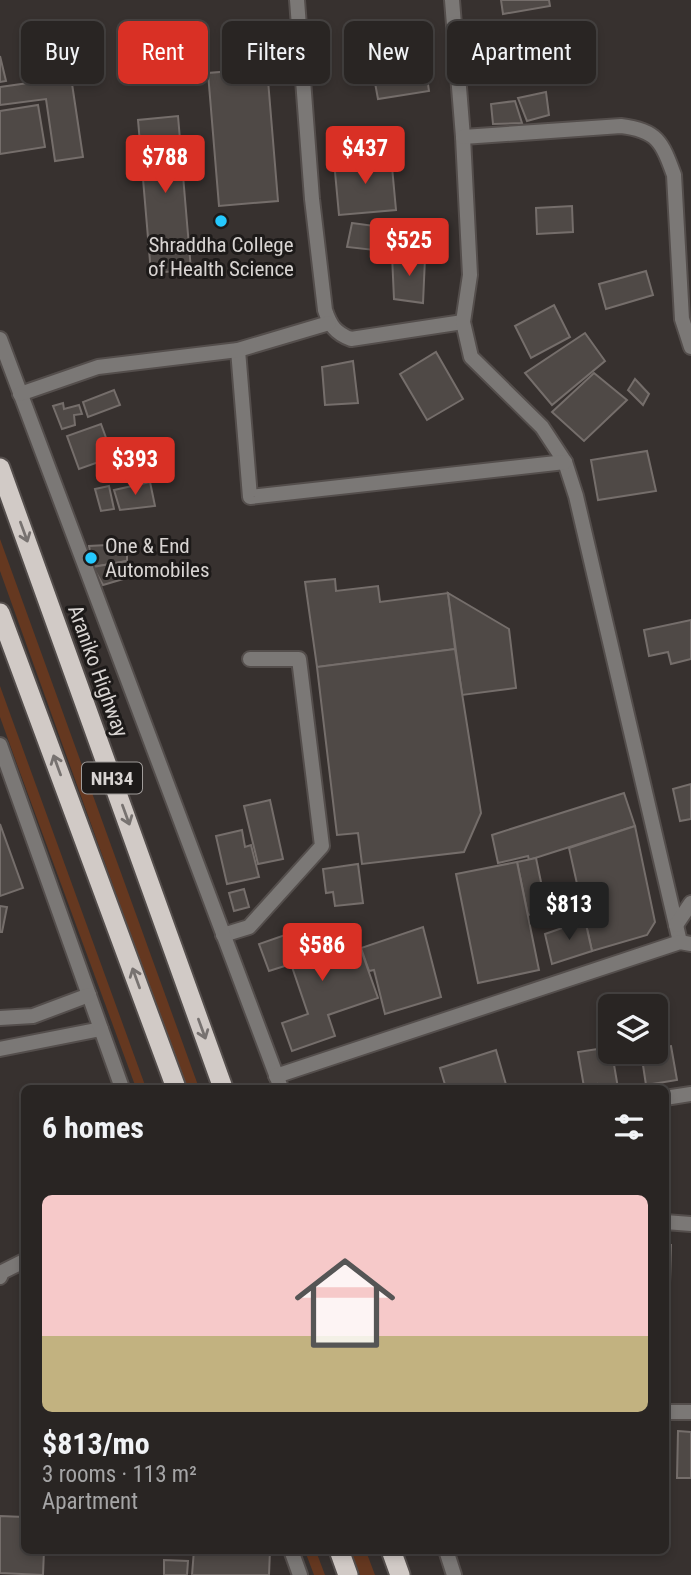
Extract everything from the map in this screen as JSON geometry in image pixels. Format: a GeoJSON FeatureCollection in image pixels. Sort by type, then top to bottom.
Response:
{"type":"FeatureCollection","features":[{"type":"Feature","properties":{"kind":"highway","name":"Araniko Highway"},"geometry":{"type":"LineString","coordinates":[[0,468],[222,1085]]}},
{"type":"Feature","properties":{"kind":"highway","name":"NH34"},"geometry":{"type":"LineString","coordinates":[[0,613],[175,1085]]}},
{"type":"Feature","properties":{"kind":"highway"},"geometry":{"type":"LineString","coordinates":[[340,1554],[348,1575]]}},
{"type":"Feature","properties":{"kind":"highway"},"geometry":{"type":"LineString","coordinates":[[392,1554],[400,1575]]}},
{"type":"Feature","properties":{"kind":"street"},"geometry":{"type":"LineString","coordinates":[[297,0],[312,199],[325,310],[329,323],[339,334],[351,339],[463,322]]}},
{"type":"Feature","properties":{"kind":"street"},"geometry":{"type":"LineString","coordinates":[[0,339],[278,1082],[685,943],[676,925],[576,496],[565,462],[542,427],[471,357],[463,322],[470,275],[452,0]]}},
{"type":"Feature","properties":{"kind":"street"},"geometry":{"type":"LineString","coordinates":[[463,137],[621,127],[642,129],[655,136],[666,153],[674,175],[682,319],[691,347]]}},
{"type":"Feature","properties":{"kind":"street"},"geometry":{"type":"LineString","coordinates":[[20,394],[97,367],[238,350],[329,323]]}},
{"type":"Feature","properties":{"kind":"street"},"geometry":{"type":"LineString","coordinates":[[238,350],[250,497],[565,462]]}},
{"type":"Feature","properties":{"kind":"street"},"geometry":{"type":"LineString","coordinates":[[223,935],[249,927],[322,846],[299,659],[250,659]]}},
{"type":"Feature","properties":{"kind":"street"},"geometry":{"type":"LineString","coordinates":[[0,745],[121,1085]]}},
{"type":"Feature","properties":{"kind":"street"},"geometry":{"type":"LineString","coordinates":[[676,925],[691,903]]}},
{"type":"Feature","properties":{"kind":"street"},"geometry":{"type":"LineString","coordinates":[[0,1018],[33,1016],[89,995]]}},
{"type":"Feature","properties":{"kind":"street"},"geometry":{"type":"LineString","coordinates":[[0,1049],[100,1029]]}},
{"type":"Feature","properties":{"kind":"street"},"geometry":{"type":"LineString","coordinates":[[669,1097],[691,1094]]}},
{"type":"Feature","properties":{"kind":"street"},"geometry":{"type":"LineString","coordinates":[[669,1222],[691,1224]]}},
{"type":"Feature","properties":{"kind":"street"},"geometry":{"type":"LineString","coordinates":[[0,1277],[2,1272],[21,1262]]}},
{"type":"Feature","properties":{"kind":"street"},"geometry":{"type":"LineString","coordinates":[[669,1412],[691,1412]]}},
{"type":"Feature","properties":{"kind":"street"},"geometry":{"type":"LineString","coordinates":[[293,1554],[300,1575]]}},
{"type":"Feature","properties":{"kind":"street"},"geometry":{"type":"LineString","coordinates":[[447,1554],[454,1575]]}},
{"type":"Feature","properties":{"kind":"shaded area"},"geometry":{"type":"Polygon","coordinates":[[[0,539],[198,1085],[185,1085],[0,571],[0,539]]]}},
{"type":"Feature","properties":{"kind":"shaded area"},"geometry":{"type":"Polygon","coordinates":[[[0,686],[145,1085],[135,1085],[0,717],[0,686]]]}},
{"type":"Feature","properties":{"kind":"shaded area"},"geometry":{"type":"Polygon","coordinates":[[[306,1554],[317,1554],[325,1575],[314,1575],[306,1554]]]}},
{"type":"Feature","properties":{"kind":"shaded area"},"geometry":{"type":"Polygon","coordinates":[[[352,1554],[367,1554],[375,1575],[360,1575],[352,1554]]]}},
{"type":"Feature","properties":{"kind":"building"},"geometry":{"type":"Polygon","coordinates":[[[501,0],[549,0],[550,6],[503,14],[501,0]]]}},
{"type":"Feature","properties":{"kind":"building"},"geometry":{"type":"Polygon","coordinates":[[[0,56],[6,81],[0,82],[0,56]]]}},
{"type":"Feature","properties":{"kind":"building"},"geometry":{"type":"Polygon","coordinates":[[[222,72],[222,84],[268,84],[278,201],[219,206],[208,73],[222,72]]]}},
{"type":"Feature","properties":{"kind":"building"},"geometry":{"type":"Polygon","coordinates":[[[21,84],[72,84],[83,157],[55,161],[46,99],[0,105],[0,87],[21,84]]]}},
{"type":"Feature","properties":{"kind":"building"},"geometry":{"type":"Polygon","coordinates":[[[375,84],[428,84],[429,91],[378,99],[375,84]]]}},
{"type":"Feature","properties":{"kind":"building"},"geometry":{"type":"Polygon","coordinates":[[[546,92],[549,115],[527,121],[518,98],[546,92]]]}},
{"type":"Feature","properties":{"kind":"building"},"geometry":{"type":"Polygon","coordinates":[[[515,101],[522,123],[493,124],[491,104],[515,101]]]}},
{"type":"Feature","properties":{"kind":"building"},"geometry":{"type":"Polygon","coordinates":[[[38,105],[45,147],[0,154],[0,111],[38,105]]]}},
{"type":"Feature","properties":{"kind":"building"},"geometry":{"type":"Polygon","coordinates":[[[178,116],[191,270],[151,273],[138,120],[178,116]]]}},
{"type":"Feature","properties":{"kind":"building"},"geometry":{"type":"Polygon","coordinates":[[[391,156],[396,210],[339,215],[334,161],[391,156]]]}},
{"type":"Feature","properties":{"kind":"building"},"geometry":{"type":"Polygon","coordinates":[[[572,206],[573,232],[537,234],[536,208],[572,206]]]}},
{"type":"Feature","properties":{"kind":"building"},"geometry":{"type":"Polygon","coordinates":[[[352,223],[375,226],[374,250],[347,247],[352,223]]]}},
{"type":"Feature","properties":{"kind":"building"},"geometry":{"type":"Polygon","coordinates":[[[392,255],[425,258],[423,303],[394,299],[392,255]]]}},
{"type":"Feature","properties":{"kind":"building"},"geometry":{"type":"Polygon","coordinates":[[[646,271],[653,295],[606,309],[599,284],[646,271]]]}},
{"type":"Feature","properties":{"kind":"building"},"geometry":{"type":"Polygon","coordinates":[[[554,305],[570,337],[531,358],[515,326],[554,305]]]}},
{"type":"Feature","properties":{"kind":"building"},"geometry":{"type":"Polygon","coordinates":[[[585,333],[605,361],[552,405],[525,373],[585,333]]]}},
{"type":"Feature","properties":{"kind":"building"},"geometry":{"type":"Polygon","coordinates":[[[436,352],[463,399],[427,420],[400,374],[436,352]]]}},
{"type":"Feature","properties":{"kind":"building"},"geometry":{"type":"Polygon","coordinates":[[[353,361],[358,403],[325,405],[322,367],[353,361]]]}},
{"type":"Feature","properties":{"kind":"building"},"geometry":{"type":"Polygon","coordinates":[[[594,373],[627,400],[584,441],[552,412],[594,373]]]}},
{"type":"Feature","properties":{"kind":"building"},"geometry":{"type":"Polygon","coordinates":[[[635,379],[649,394],[643,405],[628,390],[635,379]]]}},
{"type":"Feature","properties":{"kind":"building"},"geometry":{"type":"Polygon","coordinates":[[[114,390],[120,405],[88,417],[83,402],[114,390]]]}},
{"type":"Feature","properties":{"kind":"building"},"geometry":{"type":"Polygon","coordinates":[[[63,403],[64,409],[79,405],[82,414],[74,415],[75,425],[62,429],[53,406],[63,403]]]}},
{"type":"Feature","properties":{"kind":"building"},"geometry":{"type":"Polygon","coordinates":[[[101,424],[113,457],[79,469],[67,436],[101,424]]]}},
{"type":"Feature","properties":{"kind":"building"},"geometry":{"type":"Polygon","coordinates":[[[647,451],[656,491],[598,500],[591,460],[647,451]]]}},
{"type":"Feature","properties":{"kind":"building"},"geometry":{"type":"Polygon","coordinates":[[[150,482],[155,506],[120,510],[114,490],[150,482]]]}},
{"type":"Feature","properties":{"kind":"building"},"geometry":{"type":"Polygon","coordinates":[[[109,486],[114,509],[101,511],[95,489],[109,486]]]}},
{"type":"Feature","properties":{"kind":"building"},"geometry":{"type":"Polygon","coordinates":[[[127,544],[127,561],[93,567],[89,546],[127,544]]]}},
{"type":"Feature","properties":{"kind":"building"},"geometry":{"type":"Polygon","coordinates":[[[127,561],[130,577],[103,585],[93,567],[127,561]]]}},
{"type":"Feature","properties":{"kind":"building"},"geometry":{"type":"Polygon","coordinates":[[[335,579],[336,591],[378,586],[380,602],[448,593],[455,649],[317,667],[305,582],[335,579]]]}},
{"type":"Feature","properties":{"kind":"building"},"geometry":{"type":"Polygon","coordinates":[[[448,593],[509,629],[516,688],[462,695],[448,593]]]}},
{"type":"Feature","properties":{"kind":"building"},"geometry":{"type":"Polygon","coordinates":[[[691,620],[691,659],[671,664],[668,652],[649,656],[644,630],[691,620]]]}},
{"type":"Feature","properties":{"kind":"building"},"geometry":{"type":"Polygon","coordinates":[[[455,649],[481,813],[464,852],[362,864],[358,833],[337,835],[317,667],[455,649]]]}},
{"type":"Feature","properties":{"kind":"building"},"geometry":{"type":"Polygon","coordinates":[[[691,784],[691,819],[680,821],[673,789],[691,784]]]}},
{"type":"Feature","properties":{"kind":"building"},"geometry":{"type":"Polygon","coordinates":[[[624,793],[635,826],[529,860],[528,856],[498,863],[492,835],[624,793]]]}},
{"type":"Feature","properties":{"kind":"building"},"geometry":{"type":"Polygon","coordinates":[[[270,800],[283,859],[258,864],[244,806],[270,800]]]}},
{"type":"Feature","properties":{"kind":"building"},"geometry":{"type":"Polygon","coordinates":[[[0,824],[23,888],[0,896],[0,824]]]}},
{"type":"Feature","properties":{"kind":"building"},"geometry":{"type":"Polygon","coordinates":[[[635,826],[655,922],[647,935],[592,951],[569,848],[635,826]]]}},
{"type":"Feature","properties":{"kind":"building"},"geometry":{"type":"Polygon","coordinates":[[[242,830],[245,847],[251,845],[259,877],[227,884],[216,836],[242,830]]]}},
{"type":"Feature","properties":{"kind":"building"},"geometry":{"type":"Polygon","coordinates":[[[536,858],[547,911],[528,915],[517,862],[536,858]]]}},
{"type":"Feature","properties":{"kind":"building"},"geometry":{"type":"Polygon","coordinates":[[[517,862],[539,970],[478,983],[456,874],[517,862]]]}},
{"type":"Feature","properties":{"kind":"building"},"geometry":{"type":"Polygon","coordinates":[[[358,864],[363,903],[335,906],[333,892],[326,893],[323,869],[358,864]]]}},
{"type":"Feature","properties":{"kind":"building"},"geometry":{"type":"Polygon","coordinates":[[[244,889],[249,907],[234,911],[229,893],[244,889]]]}},
{"type":"Feature","properties":{"kind":"building"},"geometry":{"type":"Polygon","coordinates":[[[0,906],[7,907],[2,932],[0,932],[0,906]]]}},
{"type":"Feature","properties":{"kind":"building"},"geometry":{"type":"Polygon","coordinates":[[[585,920],[592,951],[552,964],[545,934],[585,920]]]}},
{"type":"Feature","properties":{"kind":"building"},"geometry":{"type":"Polygon","coordinates":[[[423,927],[441,997],[385,1014],[374,970],[369,971],[361,948],[423,927]]]}},
{"type":"Feature","properties":{"kind":"building"},"geometry":{"type":"Polygon","coordinates":[[[354,930],[378,998],[328,1015],[335,1036],[292,1051],[282,1023],[308,1014],[291,964],[269,971],[259,944],[285,935],[291,952],[354,930]]]}},
{"type":"Feature","properties":{"kind":"building"},"geometry":{"type":"Polygon","coordinates":[[[668,1046],[671,1046],[677,1080],[646,1085],[643,1064],[668,1064],[668,1046]]]}},
{"type":"Feature","properties":{"kind":"building"},"geometry":{"type":"Polygon","coordinates":[[[598,1049],[598,1064],[614,1064],[617,1085],[584,1085],[578,1052],[598,1049]]]}},
{"type":"Feature","properties":{"kind":"building"},"geometry":{"type":"Polygon","coordinates":[[[496,1050],[506,1085],[445,1085],[440,1068],[496,1050]]]}},
{"type":"Feature","properties":{"kind":"building"},"geometry":{"type":"Polygon","coordinates":[[[669,1245],[671,1245],[670,1283],[669,1245]]]}},
{"type":"Feature","properties":{"kind":"building"},"geometry":{"type":"Polygon","coordinates":[[[678,1431],[691,1432],[691,1478],[677,1478],[678,1431]]]}},
{"type":"Feature","properties":{"kind":"building"},"geometry":{"type":"Polygon","coordinates":[[[0,1516],[21,1517],[21,1554],[44,1554],[43,1575],[0,1573],[0,1516]]]}},
{"type":"Feature","properties":{"kind":"building"},"geometry":{"type":"Polygon","coordinates":[[[194,1554],[270,1554],[269,1575],[192,1575],[194,1554]]]}},
{"type":"Feature","properties":{"kind":"building"},"geometry":{"type":"Polygon","coordinates":[[[164,1560],[188,1561],[187,1575],[164,1575],[164,1560]]]}},
{"type":"Feature","properties":{"kind":"place","name":"Shraddha College of Health Science"},"geometry":{"type":"Point","coordinates":[221,221]}},
{"type":"Feature","properties":{"kind":"place","name":"One & End Automobiles"},"geometry":{"type":"Point","coordinates":[91,558]}}]}
